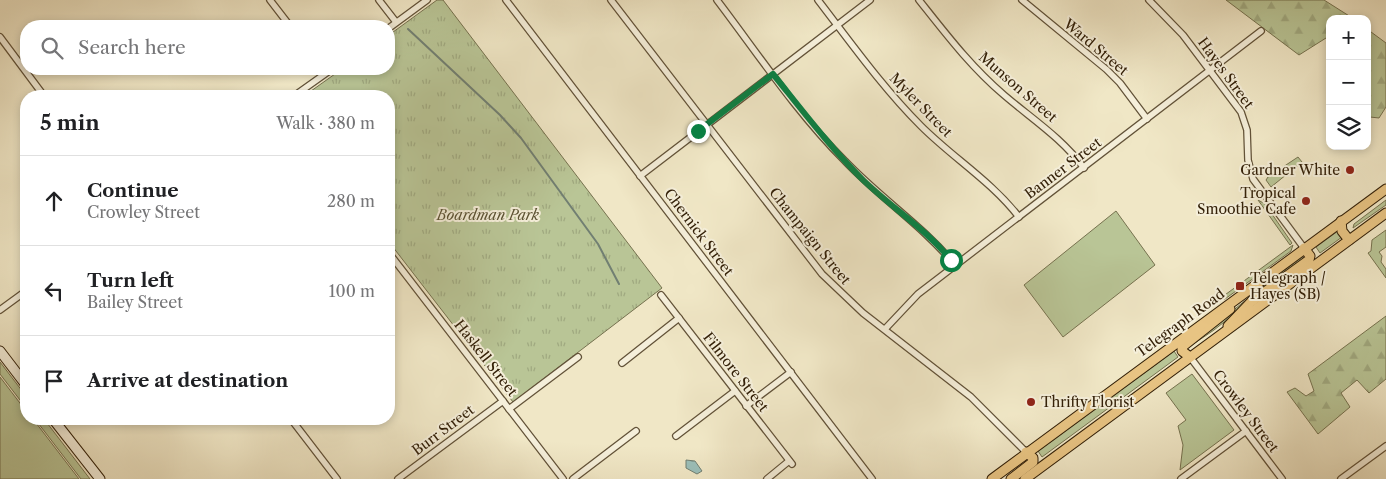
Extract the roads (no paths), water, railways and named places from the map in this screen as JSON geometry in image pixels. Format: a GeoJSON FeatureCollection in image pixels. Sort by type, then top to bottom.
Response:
{"type":"FeatureCollection","features":[{"type":"Feature","properties":{"kind":"main road","name":"Telegraph Road"},"geometry":{"type":"LineString","coordinates":[[992,479],[1026,452],[1386,189]]}},
{"type":"Feature","properties":{"kind":"main road"},"geometry":{"type":"LineString","coordinates":[[1025,479],[1386,213]]}},
{"type":"Feature","properties":{"kind":"main road"},"geometry":{"type":"LineString","coordinates":[[1341,221],[1342,231],[1349,240]]}},
{"type":"Feature","properties":{"kind":"main road"},"geometry":{"type":"LineString","coordinates":[[1223,333],[1235,316],[1251,302],[1309,260],[1310,256],[1304,248]]}},
{"type":"Feature","properties":{"kind":"main road"},"geometry":{"type":"LineString","coordinates":[[1190,357],[1182,351],[1182,347],[1230,309],[1238,297]]}},
{"type":"Feature","properties":{"kind":"main road"},"geometry":{"type":"LineString","coordinates":[[1011,479],[1033,462],[1033,458],[1026,452]]}},
{"type":"Feature","properties":{"kind":"street"},"geometry":{"type":"LineString","coordinates":[[270,0],[285,20]]}},
{"type":"Feature","properties":{"kind":"street"},"geometry":{"type":"LineString","coordinates":[[379,0],[394,20]]}},
{"type":"Feature","properties":{"kind":"street"},"geometry":{"type":"LineString","coordinates":[[396,22],[427,0]]}},
{"type":"Feature","properties":{"kind":"street","name":"Chernick Street"},"geometry":{"type":"LineString","coordinates":[[506,0],[872,479]]}},
{"type":"Feature","properties":{"kind":"street","name":"Champaign Street"},"geometry":{"type":"LineString","coordinates":[[611,0],[822,274],[849,301],[971,397],[1026,452]]}},
{"type":"Feature","properties":{"kind":"street"},"geometry":{"type":"LineString","coordinates":[[717,0],[773,74],[843,160],[864,181],[927,234],[956,265]]}},
{"type":"Feature","properties":{"kind":"street","name":"Myler Street"},"geometry":{"type":"LineString","coordinates":[[818,0],[906,111],[942,145],[992,186],[1019,217]]}},
{"type":"Feature","properties":{"kind":"street"},"geometry":{"type":"LineString","coordinates":[[640,176],[870,0]]}},
{"type":"Feature","properties":{"kind":"street","name":"Munson Street"},"geometry":{"type":"LineString","coordinates":[[919,0],[970,63],[1005,96],[1054,136],[1084,168]]}},
{"type":"Feature","properties":{"kind":"street","name":"Ward Street"},"geometry":{"type":"LineString","coordinates":[[1022,0],[1106,69],[1120,83],[1147,119]]}},
{"type":"Feature","properties":{"kind":"street","name":"Hayes Street"},"geometry":{"type":"LineString","coordinates":[[1149,0],[1179,30],[1211,70],[1244,117],[1247,130],[1248,160],[1253,179],[1304,248]]}},
{"type":"Feature","properties":{"kind":"street","name":"Banner Street"},"geometry":{"type":"LineString","coordinates":[[885,330],[908,303],[1261,31]]}},
{"type":"Feature","properties":{"kind":"street"},"geometry":{"type":"LineString","coordinates":[[0,38],[20,64]]}},
{"type":"Feature","properties":{"kind":"street"},"geometry":{"type":"LineString","coordinates":[[28,75],[39,90]]}},
{"type":"Feature","properties":{"kind":"street"},"geometry":{"type":"LineString","coordinates":[[301,90],[319,75]]}},
{"type":"Feature","properties":{"kind":"street","name":"Haskell Street"},"geometry":{"type":"LineString","coordinates":[[395,261],[563,479]]}},
{"type":"Feature","properties":{"kind":"street"},"geometry":{"type":"LineString","coordinates":[[0,310],[20,295]]}},
{"type":"Feature","properties":{"kind":"street","name":"Filmore Street"},"geometry":{"type":"LineString","coordinates":[[662,295],[791,462],[767,479]]}},
{"type":"Feature","properties":{"kind":"street"},"geometry":{"type":"LineString","coordinates":[[622,363],[679,318]]}},
{"type":"Feature","properties":{"kind":"street"},"geometry":{"type":"LineString","coordinates":[[0,351],[20,377]]}},
{"type":"Feature","properties":{"kind":"street"},"geometry":{"type":"LineString","coordinates":[[509,409],[578,357]]}},
{"type":"Feature","properties":{"kind":"street","name":"Crowley Street"},"geometry":{"type":"LineString","coordinates":[[1190,357],[1282,479]]}},
{"type":"Feature","properties":{"kind":"street"},"geometry":{"type":"LineString","coordinates":[[746,406],[791,372]]}},
{"type":"Feature","properties":{"kind":"street"},"geometry":{"type":"LineString","coordinates":[[676,436],[735,391]]}},
{"type":"Feature","properties":{"kind":"street","name":"Burr Street"},"geometry":{"type":"LineString","coordinates":[[398,479],[503,401]]}},
{"type":"Feature","properties":{"kind":"street"},"geometry":{"type":"LineString","coordinates":[[58,425],[100,479]]}},
{"type":"Feature","properties":{"kind":"street"},"geometry":{"type":"LineString","coordinates":[[296,425],[337,479]]}},
{"type":"Feature","properties":{"kind":"street"},"geometry":{"type":"LineString","coordinates":[[573,479],[636,431]]}},
{"type":"Feature","properties":{"kind":"street"},"geometry":{"type":"LineString","coordinates":[[1181,479],[1246,431]]}},
{"type":"Feature","properties":{"kind":"street"},"geometry":{"type":"LineString","coordinates":[[1341,479],[1386,446]]}},
{"type":"Feature","properties":{"kind":"water"},"geometry":{"type":"Polygon","coordinates":[[[686,460],[695,461],[702,471],[697,474],[686,468],[686,460]]]}},
{"type":"Feature","properties":{"kind":"waterway"},"geometry":{"type":"LineString","coordinates":[[408,29],[500,115],[521,138],[598,244],[619,284]]}},
{"type":"Feature","properties":{"kind":"place","name":"Gardner White"},"geometry":{"type":"Point","coordinates":[1350,170]}},
{"type":"Feature","properties":{"kind":"place","name":"Tropical Smoothie Cafe"},"geometry":{"type":"Point","coordinates":[1306,201]}},
{"type":"Feature","properties":{"kind":"place","name":"Telegraph / Hayes (SB)"},"geometry":{"type":"Point","coordinates":[1240,286]}},
{"type":"Feature","properties":{"kind":"place","name":"Thrifty Florist"},"geometry":{"type":"Point","coordinates":[1031,402]}},
{"type":"Feature","properties":{"kind":"park label","name":"Boardman Park"},"geometry":{"type":"Point","coordinates":[488,215]}}]}
